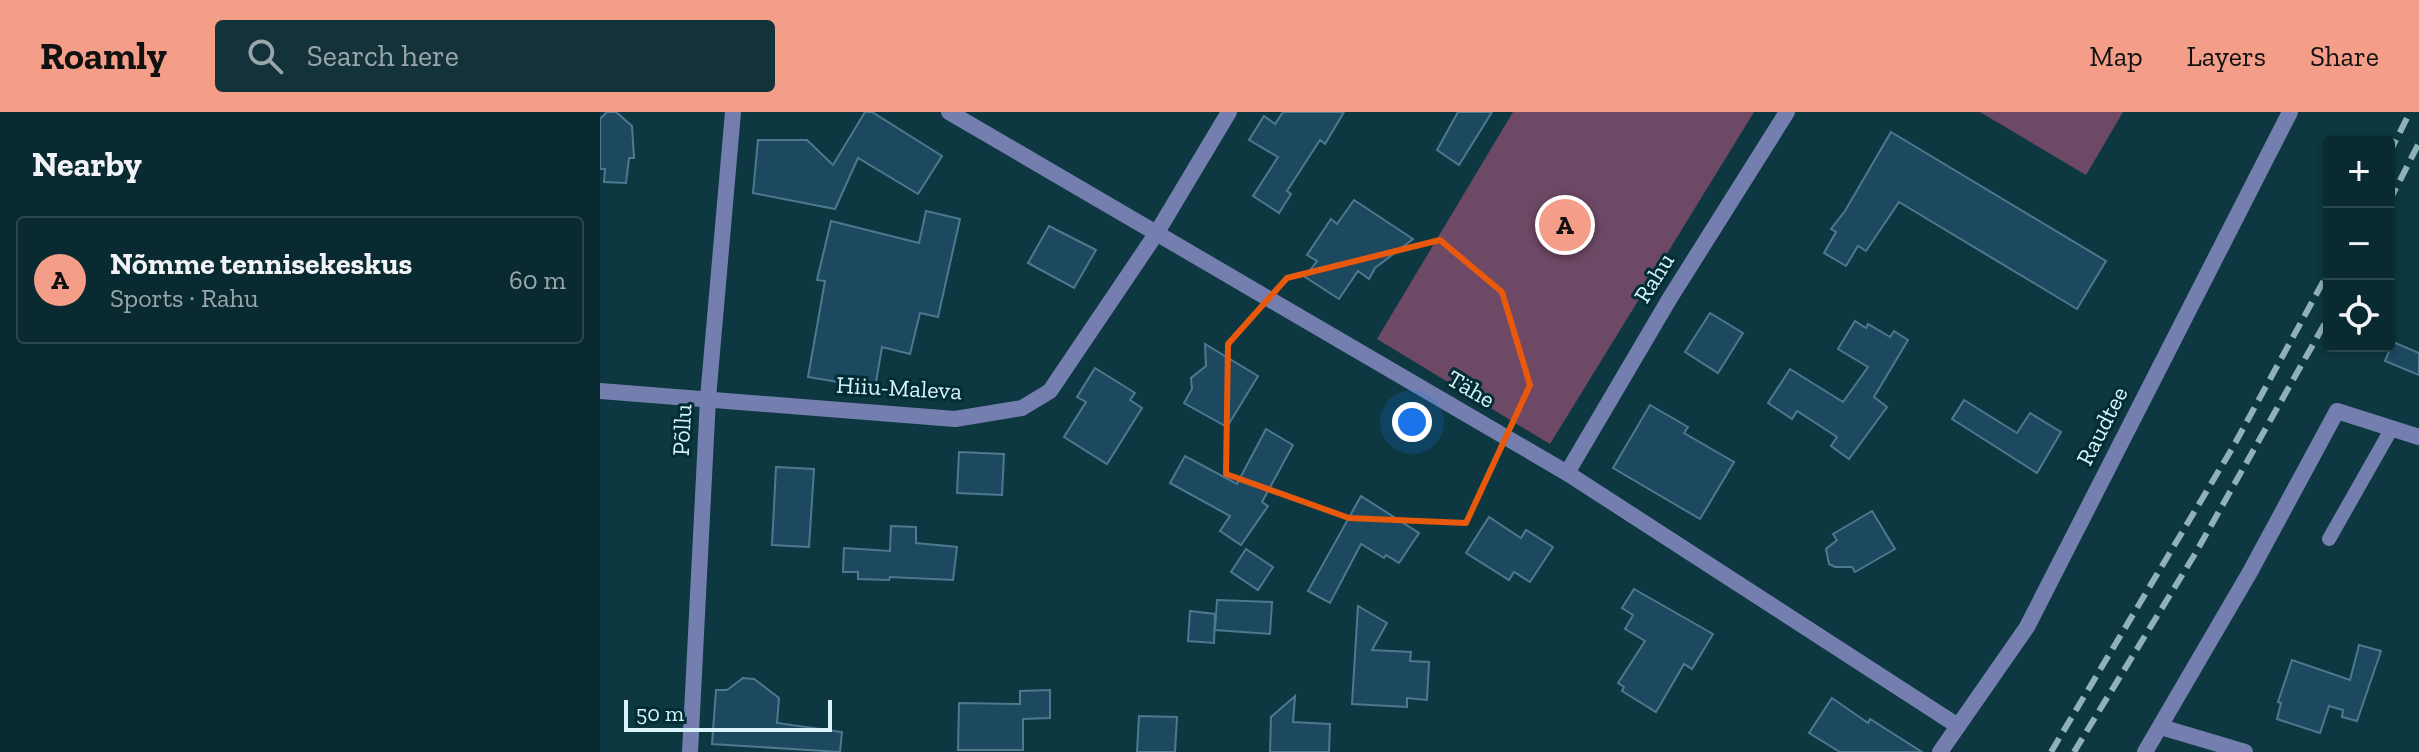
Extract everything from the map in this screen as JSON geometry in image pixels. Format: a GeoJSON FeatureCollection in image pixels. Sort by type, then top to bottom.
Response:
{"type":"FeatureCollection","features":[{"type":"Feature","properties":{"kind":"street","name":"Põllu"},"geometry":{"type":"LineString","coordinates":[[690,752],[708,398],[733,112]]}},
{"type":"Feature","properties":{"kind":"street","name":"Tähe"},"geometry":{"type":"LineString","coordinates":[[949,112],[1567,473],[1958,726]]}},
{"type":"Feature","properties":{"kind":"street","name":"Hiiu-Maleva"},"geometry":{"type":"LineString","coordinates":[[600,391],[955,419],[1022,408],[1050,391],[1156,234],[1229,112]]}},
{"type":"Feature","properties":{"kind":"street","name":"Rahu"},"geometry":{"type":"LineString","coordinates":[[1567,473],[1670,298],[1787,112]]}},
{"type":"Feature","properties":{"kind":"street","name":"Raudtee"},"geometry":{"type":"LineString","coordinates":[[1940,752],[2027,627],[2290,112]]}},
{"type":"Feature","properties":{"kind":"street"},"geometry":{"type":"LineString","coordinates":[[2145,752],[2250,572],[2337,411],[2419,437]]}},
{"type":"Feature","properties":{"kind":"street"},"geometry":{"type":"LineString","coordinates":[[2161,727],[2245,752]]}},
{"type":"Feature","properties":{"kind":"lane"},"geometry":{"type":"LineString","coordinates":[[2329,539],[2392,428]]}},
{"type":"Feature","properties":{"kind":"highlighted area"},"geometry":{"type":"Polygon","coordinates":[[[1440,240],[1502,292],[1530,385],[1466,523],[1349,518],[1226,474],[1228,344],[1287,278],[1440,240]]]}},
{"type":"Feature","properties":{"kind":"shaded area"},"geometry":{"type":"Polygon","coordinates":[[[1513,112],[1754,112],[1550,444],[1377,339],[1513,112]]]}},
{"type":"Feature","properties":{"kind":"shaded area"},"geometry":{"type":"Polygon","coordinates":[[[1980,112],[2123,112],[2086,175],[1980,112]]]}},
{"type":"Feature","properties":{"kind":"building"},"geometry":{"type":"Polygon","coordinates":[[[607,112],[616,112],[632,126],[634,158],[629,158],[626,183],[604,182],[605,169],[600,169],[600,119],[607,112]]]}},
{"type":"Feature","properties":{"kind":"building"},"geometry":{"type":"Polygon","coordinates":[[[865,112],[872,112],[942,156],[918,194],[858,158],[835,209],[753,193],[758,140],[807,140],[833,165],[865,112]]]}},
{"type":"Feature","properties":{"kind":"building"},"geometry":{"type":"Polygon","coordinates":[[[1283,112],[1344,112],[1325,144],[1320,140],[1287,191],[1291,194],[1279,213],[1253,196],[1278,157],[1249,140],[1264,116],[1275,124],[1283,112]]]}},
{"type":"Feature","properties":{"kind":"building"},"geometry":{"type":"Polygon","coordinates":[[[1458,112],[1492,112],[1459,165],[1437,150],[1458,112]]]}},
{"type":"Feature","properties":{"kind":"building"},"geometry":{"type":"Polygon","coordinates":[[[1891,132],[2106,261],[2077,309],[1899,202],[1866,251],[1858,246],[1846,266],[1824,253],[1836,232],[1831,229],[1845,211],[1891,132]]]}},
{"type":"Feature","properties":{"kind":"building"},"geometry":{"type":"Polygon","coordinates":[[[1354,200],[1413,239],[1375,268],[1369,279],[1358,271],[1339,299],[1305,277],[1317,261],[1307,255],[1331,219],[1337,224],[1354,200]]]}},
{"type":"Feature","properties":{"kind":"building"},"geometry":{"type":"Polygon","coordinates":[[[926,211],[960,219],[938,317],[920,313],[910,354],[882,347],[875,388],[808,377],[825,281],[817,280],[831,221],[919,243],[926,211]]]}},
{"type":"Feature","properties":{"kind":"building"},"geometry":{"type":"Polygon","coordinates":[[[1049,226],[1096,250],[1074,288],[1028,263],[1049,226]]]}},
{"type":"Feature","properties":{"kind":"building"},"geometry":{"type":"Polygon","coordinates":[[[1710,313],[1743,333],[1718,373],[1685,352],[1710,313]]]}},
{"type":"Feature","properties":{"kind":"building"},"geometry":{"type":"Polygon","coordinates":[[[1855,321],[1866,328],[1868,324],[1890,337],[1894,331],[1908,340],[1874,397],[1887,407],[1849,459],[1831,446],[1837,437],[1797,411],[1792,419],[1768,403],[1790,369],[1843,402],[1868,367],[1838,349],[1855,321]]]}},
{"type":"Feature","properties":{"kind":"building"},"geometry":{"type":"Polygon","coordinates":[[[2395,343],[2419,353],[2419,375],[2385,361],[2389,352],[2395,352],[2395,343]]]}},
{"type":"Feature","properties":{"kind":"building"},"geometry":{"type":"Polygon","coordinates":[[[1205,344],[1258,376],[1227,427],[1184,403],[1192,389],[1191,378],[1206,366],[1205,344]]]}},
{"type":"Feature","properties":{"kind":"building"},"geometry":{"type":"Polygon","coordinates":[[[1095,368],[1135,393],[1130,400],[1142,408],[1107,464],[1064,437],[1086,402],[1077,397],[1095,368]]]}},
{"type":"Feature","properties":{"kind":"building"},"geometry":{"type":"Polygon","coordinates":[[[1964,400],[2017,433],[2030,413],[2061,432],[2037,473],[1952,419],[1964,400]]]}},
{"type":"Feature","properties":{"kind":"building"},"geometry":{"type":"Polygon","coordinates":[[[1650,405],[1688,427],[1684,433],[1734,462],[1700,519],[1613,468],[1650,405]]]}},
{"type":"Feature","properties":{"kind":"building"},"geometry":{"type":"Polygon","coordinates":[[[1266,429],[1293,445],[1262,502],[1268,506],[1241,545],[1220,531],[1230,516],[1170,483],[1185,456],[1237,484],[1266,429]]]}},
{"type":"Feature","properties":{"kind":"building"},"geometry":{"type":"Polygon","coordinates":[[[959,452],[1004,454],[1002,495],[957,493],[959,452]]]}},
{"type":"Feature","properties":{"kind":"building"},"geometry":{"type":"Polygon","coordinates":[[[776,467],[814,469],[809,547],[772,545],[776,467]]]}},
{"type":"Feature","properties":{"kind":"building"},"geometry":{"type":"Polygon","coordinates":[[[1361,496],[1419,533],[1399,563],[1361,544],[1330,603],[1308,591],[1361,496]]]}},
{"type":"Feature","properties":{"kind":"building"},"geometry":{"type":"Polygon","coordinates":[[[1872,511],[1895,549],[1855,572],[1852,567],[1829,564],[1826,549],[1837,540],[1833,534],[1872,511]]]}},
{"type":"Feature","properties":{"kind":"building"},"geometry":{"type":"Polygon","coordinates":[[[1489,517],[1521,538],[1526,530],[1553,547],[1530,582],[1514,572],[1509,580],[1466,553],[1489,517]]]}},
{"type":"Feature","properties":{"kind":"building"},"geometry":{"type":"Polygon","coordinates":[[[891,526],[916,527],[916,543],[957,547],[953,580],[858,579],[858,572],[843,572],[844,548],[890,551],[891,526]]]}},
{"type":"Feature","properties":{"kind":"building"},"geometry":{"type":"Polygon","coordinates":[[[1246,549],[1273,567],[1258,590],[1231,572],[1246,549]]]}},
{"type":"Feature","properties":{"kind":"building"},"geometry":{"type":"Polygon","coordinates":[[[1634,589],[1713,634],[1692,669],[1684,664],[1656,712],[1622,691],[1624,687],[1618,683],[1645,641],[1625,629],[1633,615],[1622,608],[1634,589]]]}},
{"type":"Feature","properties":{"kind":"building"},"geometry":{"type":"Polygon","coordinates":[[[1217,600],[1272,602],[1270,634],[1215,630],[1217,600]]]}},
{"type":"Feature","properties":{"kind":"building"},"geometry":{"type":"Polygon","coordinates":[[[1358,606],[1387,623],[1372,650],[1411,652],[1410,661],[1429,662],[1427,700],[1407,698],[1407,707],[1352,704],[1358,606]]]}},
{"type":"Feature","properties":{"kind":"building"},"geometry":{"type":"Polygon","coordinates":[[[1190,611],[1215,614],[1214,643],[1188,641],[1190,611]]]}},
{"type":"Feature","properties":{"kind":"building"},"geometry":{"type":"Polygon","coordinates":[[[2359,645],[2381,651],[2357,721],[2342,717],[2343,710],[2329,706],[2320,733],[2277,719],[2281,703],[2278,702],[2292,660],[2350,680],[2359,645]]]}},
{"type":"Feature","properties":{"kind":"building"},"geometry":{"type":"Polygon","coordinates":[[[743,678],[754,679],[779,698],[777,723],[842,732],[840,752],[712,744],[716,690],[727,690],[743,678]]]}},
{"type":"Feature","properties":{"kind":"building"},"geometry":{"type":"Polygon","coordinates":[[[1050,690],[1050,718],[1023,719],[1023,750],[958,750],[959,703],[1020,704],[1020,691],[1050,690]]]}},
{"type":"Feature","properties":{"kind":"building"},"geometry":{"type":"Polygon","coordinates":[[[1295,696],[1293,722],[1330,724],[1329,752],[1270,752],[1271,717],[1295,696]]]}},
{"type":"Feature","properties":{"kind":"building"},"geometry":{"type":"Polygon","coordinates":[[[1832,698],[1868,723],[1870,719],[1922,752],[1840,752],[1809,733],[1832,698]]]}},
{"type":"Feature","properties":{"kind":"building"},"geometry":{"type":"Polygon","coordinates":[[[1139,716],[1177,717],[1175,752],[1137,752],[1139,716]]]}},
{"type":"Feature","properties":{"kind":"railway"},"geometry":{"type":"LineString","coordinates":[[2395,142],[2410,112]]}},
{"type":"Feature","properties":{"kind":"railway"},"geometry":{"type":"LineString","coordinates":[[2395,190],[2419,143]]}},
{"type":"Feature","properties":{"kind":"railway"},"geometry":{"type":"LineString","coordinates":[[2051,752],[2233,447],[2324,280]]}},
{"type":"Feature","properties":{"kind":"railway"},"geometry":{"type":"LineString","coordinates":[[2074,752],[2195,554],[2323,327]]}},
{"type":"Feature","properties":{"kind":"place","name":"Nõmme tennisekeskus"},"geometry":{"type":"Point","coordinates":[1565,225]}}]}
